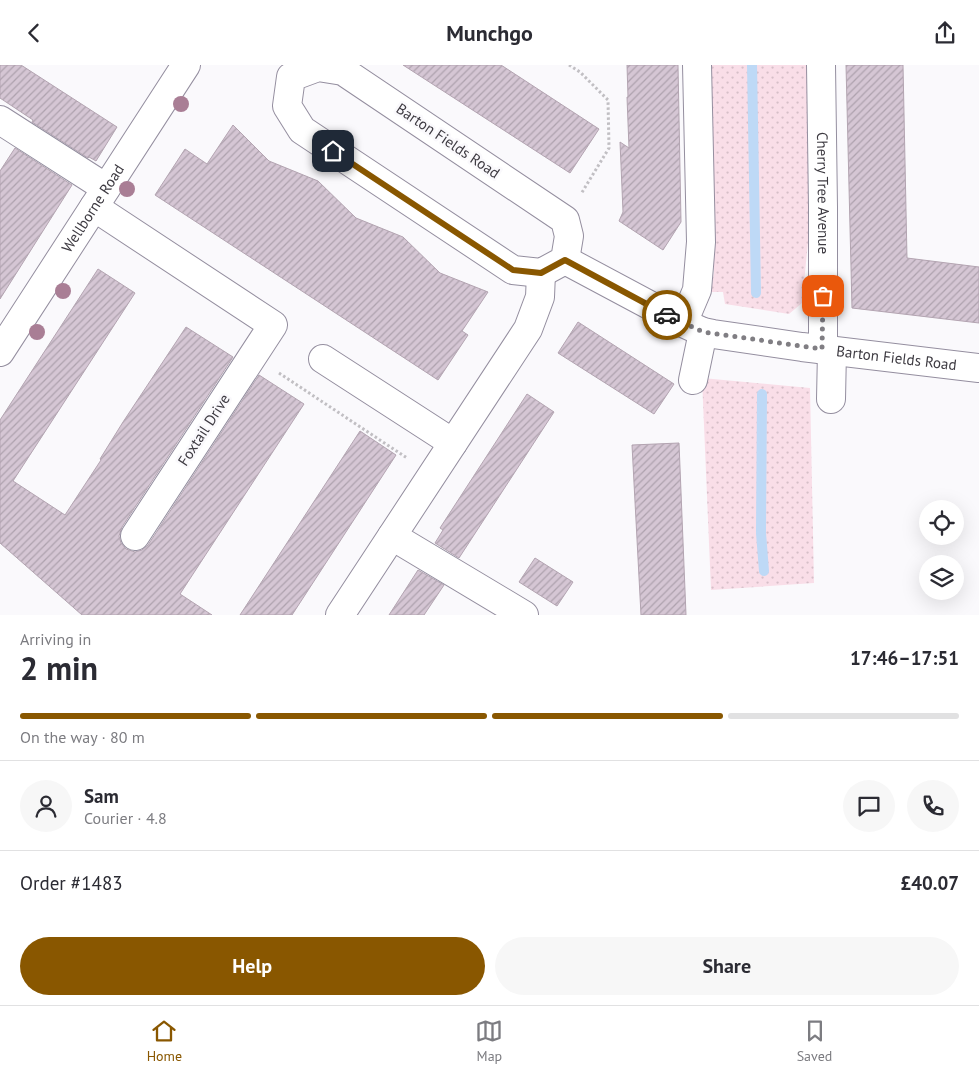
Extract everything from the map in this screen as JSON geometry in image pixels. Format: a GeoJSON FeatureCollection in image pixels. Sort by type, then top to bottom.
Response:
{"type":"FeatureCollection","features":[{"type":"Feature","properties":{"kind":"street","name":"Wellborne Road"},"geometry":{"type":"LineString","coordinates":[[0,352],[186,65]]}},
{"type":"Feature","properties":{"kind":"street"},"geometry":{"type":"LineString","coordinates":[[693,380],[693,328],[701,241],[697,65]]}},
{"type":"Feature","properties":{"kind":"street","name":"Cherry Tree Avenue"},"geometry":{"type":"LineString","coordinates":[[821,65],[827,350],[831,399]]}},
{"type":"Feature","properties":{"kind":"street","name":"Barton Fields Road"},"geometry":{"type":"LineString","coordinates":[[541,273],[513,270],[302,130],[287,106],[282,68],[318,67],[343,71],[565,220],[569,236],[565,260],[693,328],[827,350],[979,368]]}},
{"type":"Feature","properties":{"kind":"street"},"geometry":{"type":"LineString","coordinates":[[0,120],[100,198]]}},
{"type":"Feature","properties":{"kind":"street","name":"Foxtail Drive"},"geometry":{"type":"LineString","coordinates":[[100,198],[273,325],[134,536]]}},
{"type":"Feature","properties":{"kind":"street"},"geometry":{"type":"LineString","coordinates":[[340,615],[528,329],[540,297],[541,273],[565,260]]}},
{"type":"Feature","properties":{"kind":"street"},"geometry":{"type":"LineString","coordinates":[[323,359],[453,443]]}},
{"type":"Feature","properties":{"kind":"street"},"geometry":{"type":"LineString","coordinates":[[392,536],[524,615]]}},
{"type":"Feature","properties":{"kind":"path"},"geometry":{"type":"LineString","coordinates":[[569,65],[580,72],[608,100],[609,148],[578,199]]}},
{"type":"Feature","properties":{"kind":"path"},"geometry":{"type":"LineString","coordinates":[[253,356],[432,476]]}},
{"type":"Feature","properties":{"kind":"shaded area"},"geometry":{"type":"Polygon","coordinates":[[[710,65],[807,65],[811,212],[802,303],[789,314],[725,304],[723,292],[711,292],[714,272],[710,65]]]}},
{"type":"Feature","properties":{"kind":"shaded area"},"geometry":{"type":"Polygon","coordinates":[[[702,378],[810,388],[814,583],[711,590],[702,378]]]}},
{"type":"Feature","properties":{"kind":"building"},"geometry":{"type":"Polygon","coordinates":[[[0,65],[21,65],[117,127],[96,161],[88,158],[32,122],[33,120],[0,98],[0,65]]]}},
{"type":"Feature","properties":{"kind":"building"},"geometry":{"type":"Polygon","coordinates":[[[403,65],[501,65],[599,129],[570,173],[403,65]]]}},
{"type":"Feature","properties":{"kind":"building"},"geometry":{"type":"Polygon","coordinates":[[[627,65],[678,65],[681,222],[663,250],[619,221],[623,212],[620,142],[629,148],[627,65]]]}},
{"type":"Feature","properties":{"kind":"building"},"geometry":{"type":"Polygon","coordinates":[[[846,65],[903,65],[907,258],[979,267],[979,323],[852,308],[846,65]]]}},
{"type":"Feature","properties":{"kind":"building"},"geometry":{"type":"Polygon","coordinates":[[[233,125],[269,161],[318,181],[356,218],[403,237],[440,273],[488,292],[462,331],[468,335],[438,380],[155,195],[185,149],[207,164],[233,125]]]}},
{"type":"Feature","properties":{"kind":"building"},"geometry":{"type":"Polygon","coordinates":[[[15,148],[72,185],[0,299],[0,171],[15,148]]]}},
{"type":"Feature","properties":{"kind":"building"},"geometry":{"type":"Polygon","coordinates":[[[98,269],[135,293],[13,481],[65,515],[123,422],[186,327],[233,357],[122,527],[119,536],[121,543],[126,549],[135,552],[142,550],[148,545],[259,375],[304,404],[180,594],[212,615],[82,615],[0,543],[0,420],[98,269]]]}},
{"type":"Feature","properties":{"kind":"building"},"geometry":{"type":"Polygon","coordinates":[[[578,322],[674,384],[654,414],[558,353],[578,322]]]}},
{"type":"Feature","properties":{"kind":"building"},"geometry":{"type":"Polygon","coordinates":[[[527,394],[554,412],[459,558],[435,543],[443,530],[440,528],[527,394]]]}},
{"type":"Feature","properties":{"kind":"building"},"geometry":{"type":"Polygon","coordinates":[[[360,431],[396,455],[292,615],[240,615],[360,431]]]}},
{"type":"Feature","properties":{"kind":"building"},"geometry":{"type":"Polygon","coordinates":[[[679,443],[686,615],[641,615],[632,445],[679,443]]]}},
{"type":"Feature","properties":{"kind":"building"},"geometry":{"type":"Polygon","coordinates":[[[535,558],[573,582],[557,606],[519,582],[535,558]]]}},
{"type":"Feature","properties":{"kind":"building"},"geometry":{"type":"Polygon","coordinates":[[[418,570],[444,585],[424,615],[389,615],[418,570]]]}},
{"type":"Feature","properties":{"kind":"waterway"},"geometry":{"type":"LineString","coordinates":[[752,65],[756,293]]}},
{"type":"Feature","properties":{"kind":"waterway"},"geometry":{"type":"LineString","coordinates":[[762,394],[761,533],[764,571]]}},
{"type":"Feature","properties":{"kind":"way so far"},"geometry":{"type":"LineString","coordinates":[[667,315],[703,332],[822,349],[823,296]]}},
{"type":"Feature","properties":{"kind":"route"},"geometry":{"type":"LineString","coordinates":[[333,151],[513,270],[541,273],[565,260],[667,315]]}}]}
